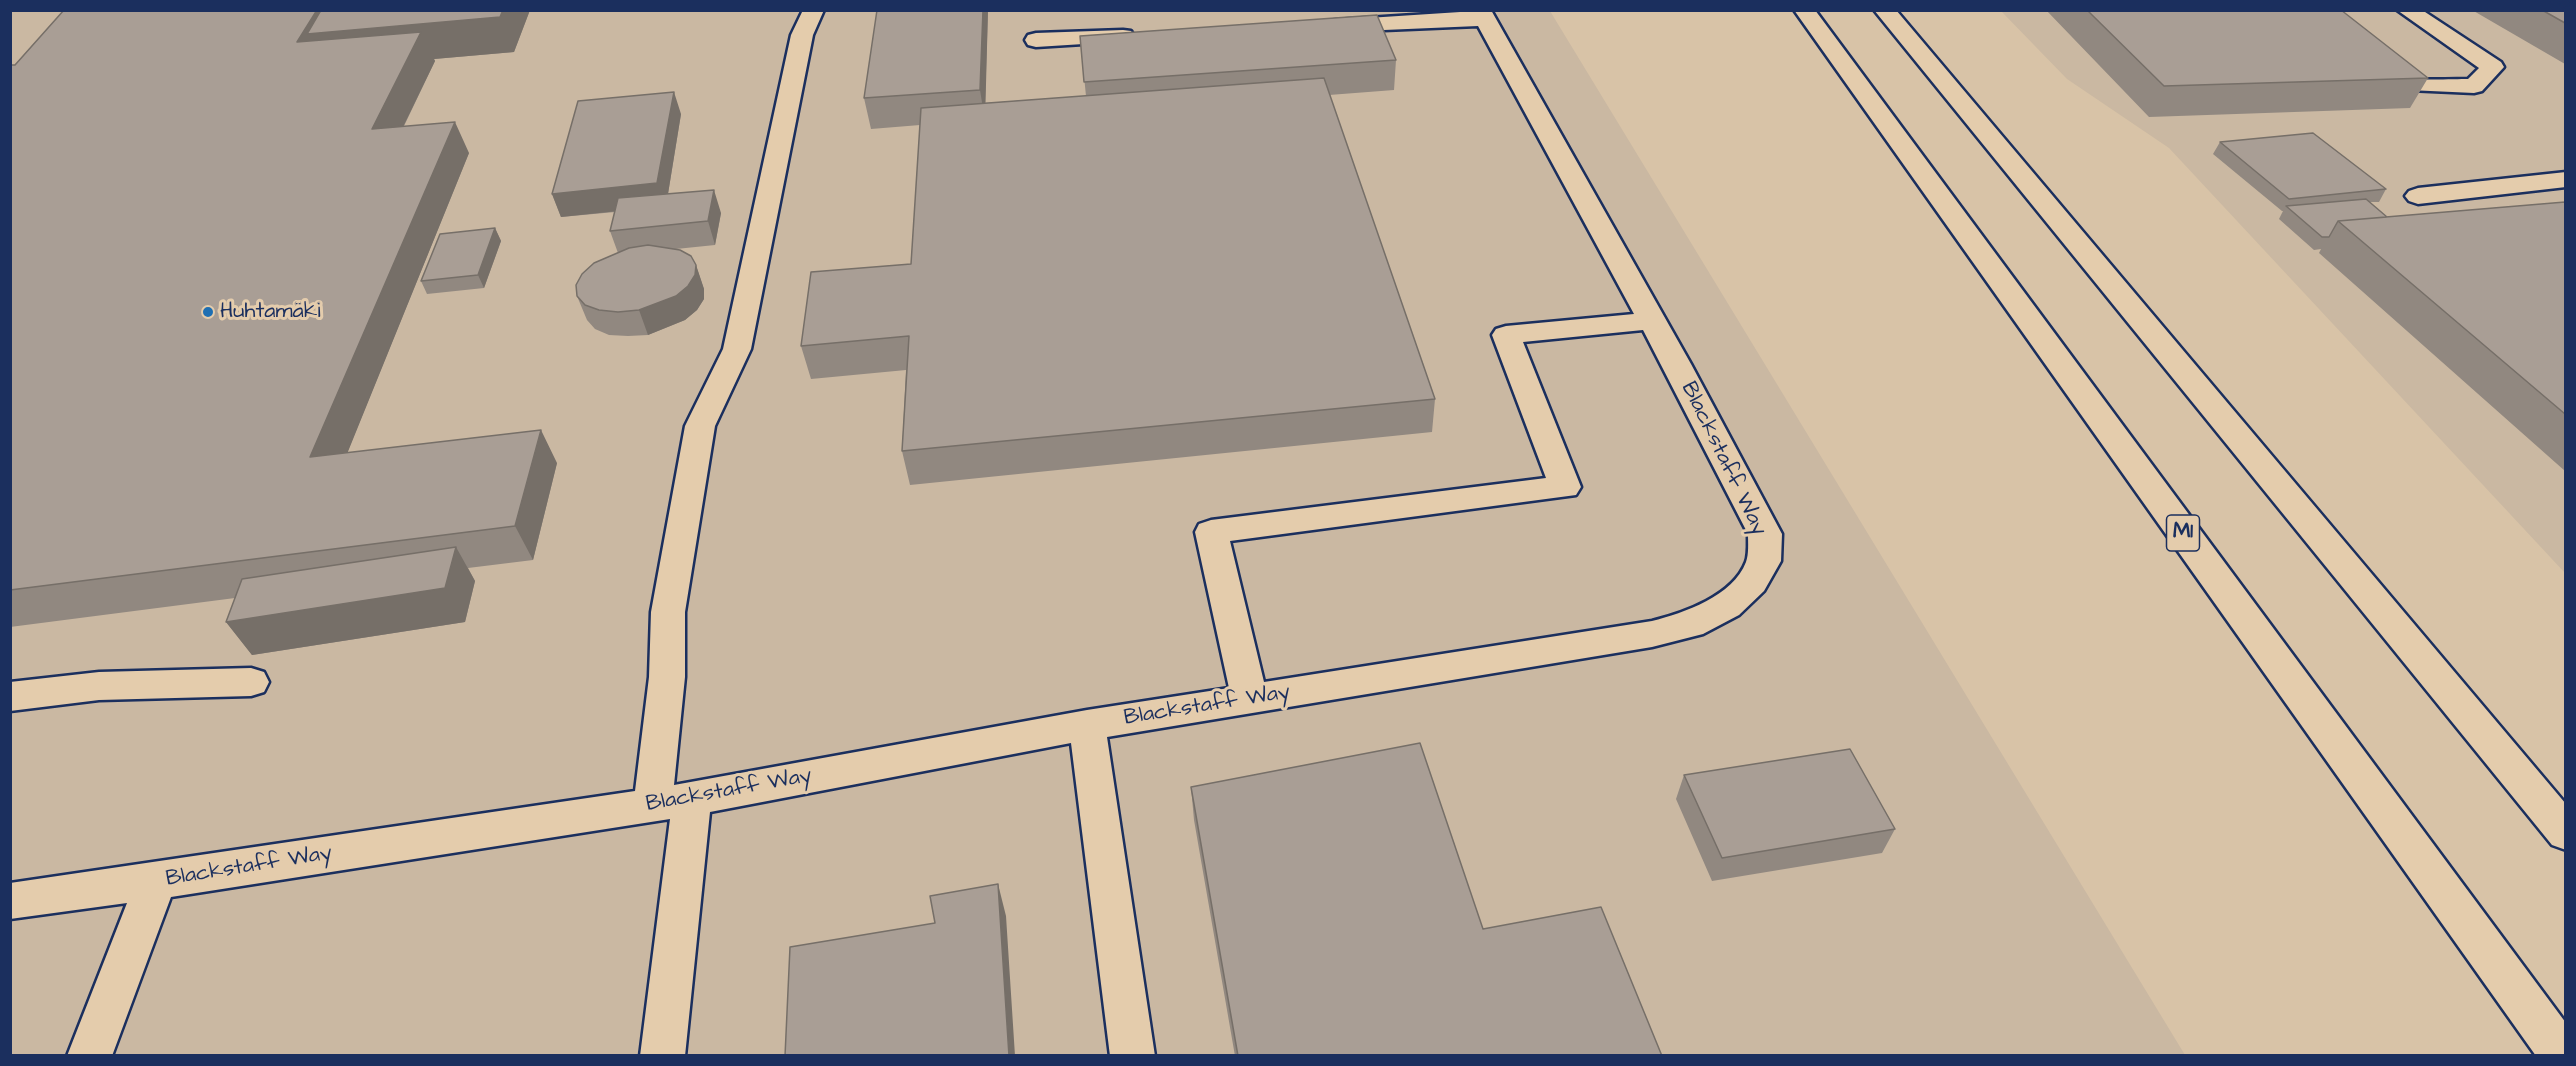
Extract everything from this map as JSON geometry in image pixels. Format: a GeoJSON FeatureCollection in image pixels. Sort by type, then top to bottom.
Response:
{"type":"FeatureCollection","features":[{"type":"Feature","properties":{"kind":"main road"},"geometry":{"type":"LineString","coordinates":[[662,1056],[672,802],[667,677],[668,612],[700,426],[737,349],[802,35],[814,10]]}},
{"type":"Feature","properties":{"kind":"main road","name":"M1"},"geometry":{"type":"LineString","coordinates":[[1804,10],[2563,1056]]}},
{"type":"Feature","properties":{"kind":"main road"},"geometry":{"type":"LineString","coordinates":[[1884,10],[2565,833]]}},
{"type":"Feature","properties":{"kind":"main road"},"geometry":{"type":"LineString","coordinates":[[2368,62],[2395,84],[2474,86],[2493,67],[2407,10]]}},
{"type":"Feature","properties":{"kind":"main road"},"geometry":{"type":"LineString","coordinates":[[1320,26],[1483,15]]}},
{"type":"Feature","properties":{"kind":"main road","name":"Blackstaff Way"},"geometry":{"type":"LineString","coordinates":[[10,901],[156,881],[672,802],[1087,725],[1652,634],[1691,626],[1728,606],[1752,582],[1764,561],[1765,534],[1652,321],[1483,15]]}},
{"type":"Feature","properties":{"kind":"main road"},"geometry":{"type":"LineString","coordinates":[[1036,40],[1142,35]]}},
{"type":"Feature","properties":{"kind":"main road"},"geometry":{"type":"LineString","coordinates":[[2418,196],[2565,179]]}},
{"type":"Feature","properties":{"kind":"main road"},"geometry":{"type":"LineString","coordinates":[[1250,699],[1211,532],[1565,487],[1506,335],[1652,321]]}},
{"type":"Feature","properties":{"kind":"main road"},"geometry":{"type":"LineString","coordinates":[[10,697],[99,686],[252,682]]}},
{"type":"Feature","properties":{"kind":"main road"},"geometry":{"type":"LineString","coordinates":[[1087,725],[1133,1056]]}},
{"type":"Feature","properties":{"kind":"main road"},"geometry":{"type":"LineString","coordinates":[[89,1056],[156,881]]}},
{"type":"Feature","properties":{"kind":"shaded area"},"geometry":{"type":"Polygon","coordinates":[[[10,11],[1550,11],[2185,1055],[11,1055],[10,11]]]}},
{"type":"Feature","properties":{"kind":"shaded area"},"geometry":{"type":"Polygon","coordinates":[[[2001,11],[2565,11],[2565,573],[2169,148],[2067,79],[2001,11]]]}},
{"type":"Feature","properties":{"kind":"building","name":"Huhtamäki"},"geometry":{"type":"Polygon","coordinates":[[[64,10],[317,10],[297,42],[421,32],[372,129],[455,122],[310,457],[541,430],[515,526],[10,590],[10,65],[15,65],[64,10]]]}},
{"type":"Feature","properties":{"kind":"building"},"geometry":{"type":"Polygon","coordinates":[[[321,10],[503,10],[500,17],[307,34],[321,10]]]}},
{"type":"Feature","properties":{"kind":"building"},"geometry":{"type":"Polygon","coordinates":[[[877,10],[983,10],[980,90],[864,98],[877,10]]]}},
{"type":"Feature","properties":{"kind":"building"},"geometry":{"type":"Polygon","coordinates":[[[2087,10],[2341,10],[2428,78],[2164,86],[2087,10]]]}},
{"type":"Feature","properties":{"kind":"building"},"geometry":{"type":"Polygon","coordinates":[[[2542,10],[2565,10],[2565,23],[2542,10]]]}},
{"type":"Feature","properties":{"kind":"building"},"geometry":{"type":"Polygon","coordinates":[[[1377,15],[1396,60],[1084,82],[1080,36],[1377,15]]]}},
{"type":"Feature","properties":{"kind":"building"},"geometry":{"type":"Polygon","coordinates":[[[1324,78],[1435,399],[902,451],[909,336],[801,346],[811,272],[911,264],[921,108],[1324,78]]]}},
{"type":"Feature","properties":{"kind":"building"},"geometry":{"type":"Polygon","coordinates":[[[674,92],[657,183],[552,194],[578,101],[674,92]]]}},
{"type":"Feature","properties":{"kind":"building"},"geometry":{"type":"Polygon","coordinates":[[[2313,133],[2386,189],[2289,199],[2220,142],[2313,133]]]}},
{"type":"Feature","properties":{"kind":"building"},"geometry":{"type":"Polygon","coordinates":[[[714,190],[708,221],[610,231],[618,198],[714,190]]]}},
{"type":"Feature","properties":{"kind":"building"},"geometry":{"type":"Polygon","coordinates":[[[2366,199],[2387,217],[2338,221],[2329,237],[2322,237],[2286,206],[2366,199]]]}},
{"type":"Feature","properties":{"kind":"building"},"geometry":{"type":"Polygon","coordinates":[[[2565,202],[2565,414],[2338,221],[2565,202]]]}},
{"type":"Feature","properties":{"kind":"building"},"geometry":{"type":"Polygon","coordinates":[[[495,228],[478,275],[421,281],[440,234],[495,228]]]}},
{"type":"Feature","properties":{"kind":"building"},"geometry":{"type":"Polygon","coordinates":[[[648,245],[680,250],[691,256],[696,265],[695,275],[688,286],[676,296],[639,310],[618,312],[599,310],[585,305],[577,296],[576,285],[582,274],[594,263],[629,248],[648,245]]]}},
{"type":"Feature","properties":{"kind":"building"},"geometry":{"type":"Polygon","coordinates":[[[456,547],[445,588],[226,622],[242,579],[456,547]]]}},
{"type":"Feature","properties":{"kind":"building"},"geometry":{"type":"Polygon","coordinates":[[[1420,743],[1483,929],[1601,907],[1662,1056],[1238,1056],[1191,787],[1420,743]]]}},
{"type":"Feature","properties":{"kind":"building"},"geometry":{"type":"Polygon","coordinates":[[[1850,749],[1895,829],[1722,858],[1684,775],[1850,749]]]}},
{"type":"Feature","properties":{"kind":"building"},"geometry":{"type":"Polygon","coordinates":[[[998,884],[1009,1056],[785,1056],[790,947],[935,923],[930,896],[998,884]]]}},
{"type":"Feature","properties":{"kind":"place","name":"Huhtamäki"},"geometry":{"type":"Point","coordinates":[208,312]}}]}
